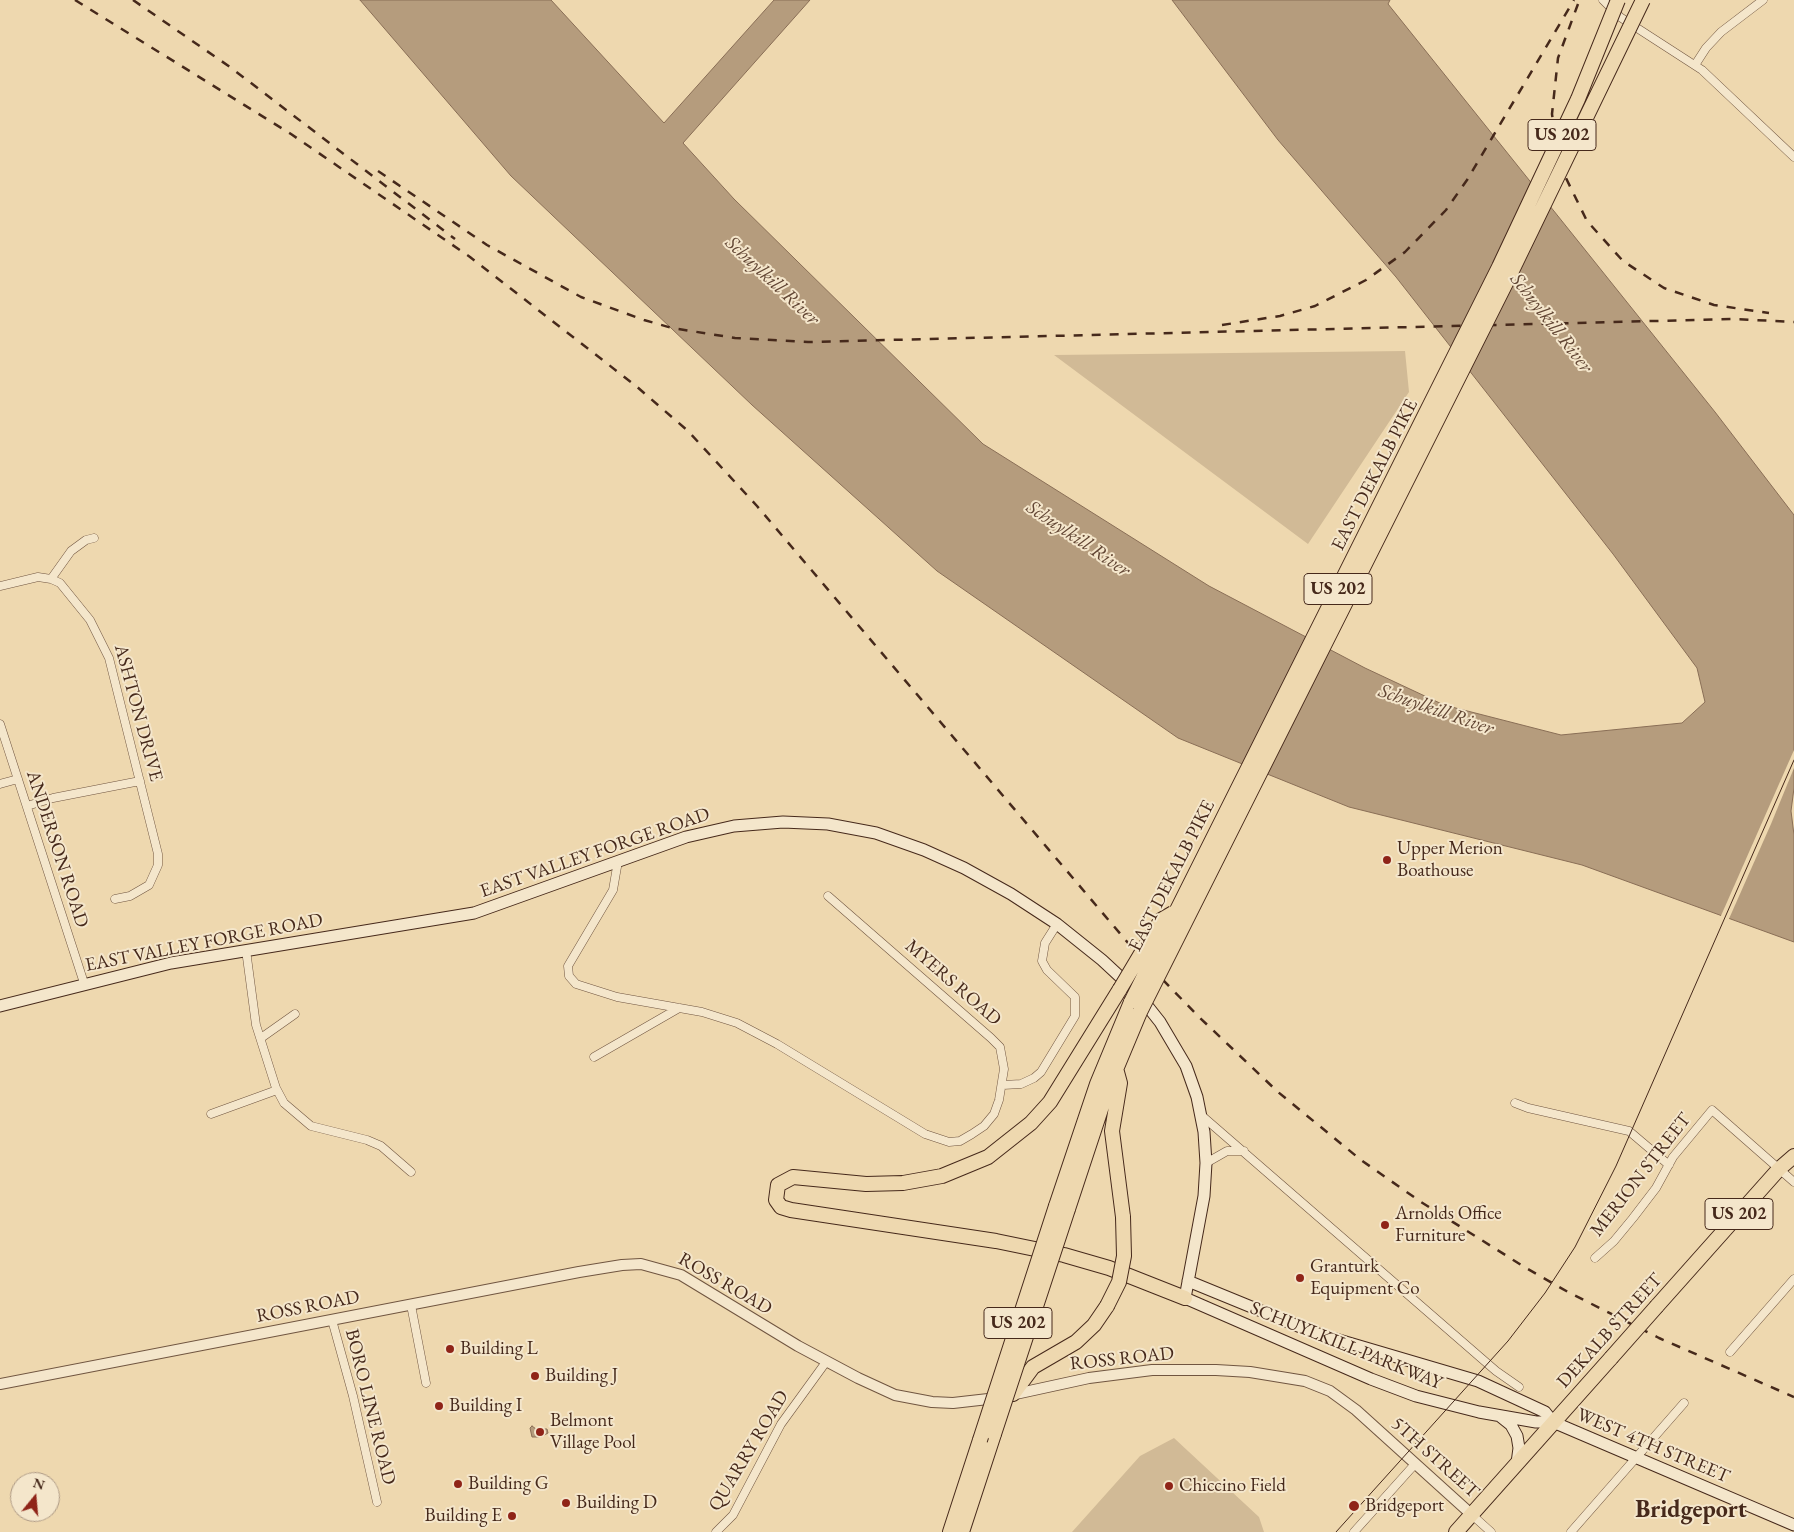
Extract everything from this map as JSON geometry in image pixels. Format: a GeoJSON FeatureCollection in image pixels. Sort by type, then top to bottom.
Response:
{"type":"FeatureCollection","features":[{"type":"Feature","properties":{"kind":"highway","name":"US 202"},"geometry":{"type":"LineString","coordinates":[[1504,272],[1575,107],[1618,0]]}},
{"type":"Feature","properties":{"kind":"highway"},"geometry":{"type":"LineString","coordinates":[[1504,272],[1643,0]]}},
{"type":"Feature","properties":{"kind":"highway","name":"EAST DEKALB PIKE"},"geometry":{"type":"LineString","coordinates":[[950,1532],[980,1440],[1062,1207],[1116,1068],[1136,1007],[1176,911],[1504,272]]}},
{"type":"Feature","properties":{"kind":"highway","name":"EAST DEKALB PIKE"},"geometry":{"type":"LineString","coordinates":[[962,1532],[994,1434],[1097,1084],[1504,272]]}},
{"type":"Feature","properties":{"kind":"highway"},"geometry":{"type":"LineString","coordinates":[[1176,911],[1161,920],[1050,1102],[1031,1124],[1000,1149],[953,1173],[917,1182],[866,1184],[799,1178],[787,1179],[778,1185],[776,1200],[781,1207],[791,1210],[996,1241],[1064,1255],[1109,1268],[1185,1298]]}},
{"type":"Feature","properties":{"kind":"highway"},"geometry":{"type":"LineString","coordinates":[[1013,1394],[1033,1367],[1076,1342],[1094,1325],[1108,1306],[1118,1282],[1124,1256],[1122,1217],[1112,1143],[1113,1119],[1120,1083],[1116,1068]]}},
{"type":"Feature","properties":{"kind":"highway","name":"DEKALB STREET"},"geometry":{"type":"LineString","coordinates":[[1456,1532],[1779,1169],[1794,1156]]}},
{"type":"Feature","properties":{"kind":"main road","name":"EAST VALLEY FORGE ROAD"},"geometry":{"type":"LineString","coordinates":[[0,1006],[84,983],[171,963],[428,922],[496,907],[686,836],[734,826],[783,822],[828,824],[876,833],[943,858],[1003,889],[1058,924],[1123,979],[1160,1022],[1186,1066],[1201,1114],[1206,1163],[1202,1211],[1185,1298]]}},
{"type":"Feature","properties":{"kind":"main road","name":"SCHUYLKILL PARKWAY"},"geometry":{"type":"LineString","coordinates":[[1188,1281],[1315,1333],[1478,1381],[1545,1412],[1553,1422]]}},
{"type":"Feature","properties":{"kind":"main road","name":"SCHUYLKILL PARKWAY"},"geometry":{"type":"LineString","coordinates":[[1185,1298],[1394,1388],[1441,1404],[1536,1422],[1553,1422]]}},
{"type":"Feature","properties":{"kind":"main road"},"geometry":{"type":"LineString","coordinates":[[1500,1416],[1511,1425],[1517,1436],[1519,1448],[1517,1463]]}},
{"type":"Feature","properties":{"kind":"main road","name":"WEST 4TH STREET"},"geometry":{"type":"LineString","coordinates":[[1553,1422],[1794,1525]]}},
{"type":"Feature","properties":{"kind":"street"},"geometry":{"type":"LineString","coordinates":[[1603,0],[1620,18],[1695,65],[1794,157]]}},
{"type":"Feature","properties":{"kind":"street"},"geometry":{"type":"LineString","coordinates":[[1695,65],[1714,39],[1762,0]]}},
{"type":"Feature","properties":{"kind":"street"},"geometry":{"type":"LineString","coordinates":[[0,586],[38,577],[50,579],[71,551],[86,540],[94,538]]}},
{"type":"Feature","properties":{"kind":"street","name":"ASHTON DRIVE"},"geometry":{"type":"LineString","coordinates":[[50,579],[60,583],[77,602],[90,620],[106,652],[115,679],[158,854],[158,865],[149,885],[139,892],[114,899]]}},
{"type":"Feature","properties":{"kind":"street","name":"ANDERSON ROAD"},"geometry":{"type":"LineString","coordinates":[[0,724],[84,983]]}},
{"type":"Feature","properties":{"kind":"street"},"geometry":{"type":"LineString","coordinates":[[0,784],[18,779]]}},
{"type":"Feature","properties":{"kind":"street"},"geometry":{"type":"LineString","coordinates":[[27,806],[53,798],[140,781]]}},
{"type":"Feature","properties":{"kind":"street","name":"MYERS ROAD"},"geometry":{"type":"LineString","coordinates":[[618,861],[613,890],[570,960],[569,976],[576,984],[603,994],[719,1016],[757,1032],[938,1140],[960,1141],[984,1126],[994,1114],[1003,1084],[1003,1057],[1000,1047],[828,896]]}},
{"type":"Feature","properties":{"kind":"street"},"geometry":{"type":"LineString","coordinates":[[1003,1084],[1021,1084],[1034,1078],[1041,1072],[1075,1016],[1075,997],[1048,970],[1042,961],[1045,943],[1058,924]]}},
{"type":"Feature","properties":{"kind":"street"},"geometry":{"type":"LineString","coordinates":[[246,950],[256,1025],[277,1090],[288,1109],[308,1124],[324,1131],[367,1140],[393,1155],[411,1172]]}},
{"type":"Feature","properties":{"kind":"street"},"geometry":{"type":"LineString","coordinates":[[594,1057],[680,1008]]}},
{"type":"Feature","properties":{"kind":"street"},"geometry":{"type":"LineString","coordinates":[[261,1038],[295,1014]]}},
{"type":"Feature","properties":{"kind":"street"},"geometry":{"type":"LineString","coordinates":[[211,1114],[277,1090]]}},
{"type":"Feature","properties":{"kind":"street"},"geometry":{"type":"LineString","coordinates":[[1515,1103],[1528,1108],[1629,1131],[1669,1165]]}},
{"type":"Feature","properties":{"kind":"street","name":"MERION STREET"},"geometry":{"type":"LineString","coordinates":[[1594,1258],[1608,1247],[1633,1218],[1656,1188],[1669,1165],[1712,1110],[1779,1169]]}},
{"type":"Feature","properties":{"kind":"street"},"geometry":{"type":"LineString","coordinates":[[1201,1114],[1496,1371],[1519,1387]]}},
{"type":"Feature","properties":{"kind":"street"},"geometry":{"type":"LineString","coordinates":[[1206,1163],[1227,1151],[1244,1150]]}},
{"type":"Feature","properties":{"kind":"street"},"geometry":{"type":"LineString","coordinates":[[1779,1169],[1794,1182]]}},
{"type":"Feature","properties":{"kind":"street","name":"ROSS ROAD"},"geometry":{"type":"LineString","coordinates":[[0,1384],[579,1272],[641,1264],[661,1268],[693,1281],[826,1362],[878,1388],[912,1399],[932,1402],[974,1402],[1060,1383],[1120,1373],[1216,1370],[1305,1381],[1330,1391],[1356,1410]]}},
{"type":"Feature","properties":{"kind":"street"},"geometry":{"type":"LineString","coordinates":[[1730,1352],[1794,1279]]}},
{"type":"Feature","properties":{"kind":"street"},"geometry":{"type":"LineString","coordinates":[[411,1305],[426,1382]]}},
{"type":"Feature","properties":{"kind":"street","name":"BORO LINE ROAD"},"geometry":{"type":"LineString","coordinates":[[332,1320],[353,1396],[377,1502]]}},
{"type":"Feature","properties":{"kind":"street","name":"QUARRY ROAD"},"geometry":{"type":"LineString","coordinates":[[716,1532],[733,1514],[770,1443],[826,1362]]}},
{"type":"Feature","properties":{"kind":"street"},"geometry":{"type":"LineString","coordinates":[[1570,1532],[1684,1403]]}},
{"type":"Feature","properties":{"kind":"street","name":"5TH STREET"},"geometry":{"type":"LineString","coordinates":[[1356,1410],[1491,1532]]}},
{"type":"Feature","properties":{"kind":"street"},"geometry":{"type":"LineString","coordinates":[[1354,1532],[1415,1464]]}},
{"type":"Feature","properties":{"kind":"shaded area"},"geometry":{"type":"Polygon","coordinates":[[[1405,351],[1409,392],[1308,544],[1054,355],[1405,351]]]}},
{"type":"Feature","properties":{"kind":"shaded area","name":"Chiccino Field"},"geometry":{"type":"Polygon","coordinates":[[[1174,1438],[1259,1517],[1264,1532],[1072,1532],[1140,1456],[1174,1438]]]}},
{"type":"Feature","properties":{"kind":"water","name":"Schuylkill River"},"geometry":{"type":"Polygon","coordinates":[[[360,0],[551,0],[664,123],[774,0],[810,0],[683,143],[734,199],[983,444],[1209,586],[1365,668],[1444,705],[1561,735],[1682,723],[1705,702],[1697,668],[1613,554],[1396,277],[1278,140],[1172,0],[1390,0],[1388,4],[1715,412],[1794,515],[1794,788],[1791,811],[1794,835],[1794,942],[1582,865],[1349,807],[1178,738],[937,571],[752,405],[511,176],[360,0]]]}},
{"type":"Feature","properties":{"kind":"water","name":"Belmont Village Pool"},"geometry":{"type":"Polygon","coordinates":[[[532,1426],[536,1429],[547,1429],[548,1433],[541,1437],[532,1437],[530,1428],[532,1426]]]}},
{"type":"Feature","properties":{"kind":"pier"},"geometry":{"type":"Polygon","coordinates":[[[1794,750],[1794,768],[1771,824],[1728,921],[1720,918],[1794,750]]]}},
{"type":"Feature","properties":{"kind":"tram line"},"geometry":{"type":"LineString","coordinates":[[1336,1532],[1508,1341],[1545,1293],[1575,1247],[1616,1166],[1794,760]]}},
{"type":"Feature","properties":{"kind":"railway"},"geometry":{"type":"LineString","coordinates":[[75,0],[291,134],[470,257],[636,386],[688,431],[757,506],[1134,950],[1198,1016],[1278,1092],[1361,1160],[1421,1202],[1568,1292],[1659,1338],[1794,1397]]}},
{"type":"Feature","properties":{"kind":"railway"},"geometry":{"type":"LineString","coordinates":[[133,0],[230,67],[455,239]]}},
{"type":"Feature","properties":{"kind":"railway"},"geometry":{"type":"LineString","coordinates":[[1222,325],[1280,316],[1315,306],[1366,280],[1405,252],[1446,210],[1467,180],[1574,0]]}},
{"type":"Feature","properties":{"kind":"railway"},"geometry":{"type":"LineString","coordinates":[[1578,4],[1558,58],[1552,114],[1563,172],[1587,221],[1623,261],[1664,288],[1714,305],[1769,313]]}},
{"type":"Feature","properties":{"kind":"railway"},"geometry":{"type":"LineString","coordinates":[[378,171],[487,245],[581,297],[672,328],[735,338],[808,342],[1735,319],[1794,322]]}},
{"type":"Feature","properties":{"kind":"place","name":"Upper Merion Boathouse"},"geometry":{"type":"Point","coordinates":[1387,860]}},
{"type":"Feature","properties":{"kind":"place","name":"Arnolds Office Furniture"},"geometry":{"type":"Point","coordinates":[1385,1225]}},
{"type":"Feature","properties":{"kind":"place","name":"Granturk Equipment Co"},"geometry":{"type":"Point","coordinates":[1300,1278]}},
{"type":"Feature","properties":{"kind":"place","name":"Building L"},"geometry":{"type":"Point","coordinates":[450,1349]}},
{"type":"Feature","properties":{"kind":"place","name":"Building J"},"geometry":{"type":"Point","coordinates":[535,1376]}},
{"type":"Feature","properties":{"kind":"place","name":"Building I"},"geometry":{"type":"Point","coordinates":[439,1406]}},
{"type":"Feature","properties":{"kind":"place","name":"Belmont Village Pool"},"geometry":{"type":"Point","coordinates":[540,1432]}},
{"type":"Feature","properties":{"kind":"place","name":"Building G"},"geometry":{"type":"Point","coordinates":[458,1484]}},
{"type":"Feature","properties":{"kind":"place","name":"Chiccino Field"},"geometry":{"type":"Point","coordinates":[1169,1486]}},
{"type":"Feature","properties":{"kind":"place","name":"Building D"},"geometry":{"type":"Point","coordinates":[566,1503]}},
{"type":"Feature","properties":{"kind":"place","name":"Bridgeport"},"geometry":{"type":"Point","coordinates":[1354,1506]}},
{"type":"Feature","properties":{"kind":"place","name":"Building E"},"geometry":{"type":"Point","coordinates":[512,1516]}},
{"type":"Feature","properties":{"kind":"district","name":"Bridgeport"},"geometry":{"type":"Point","coordinates":[1691,1510]}}]}
